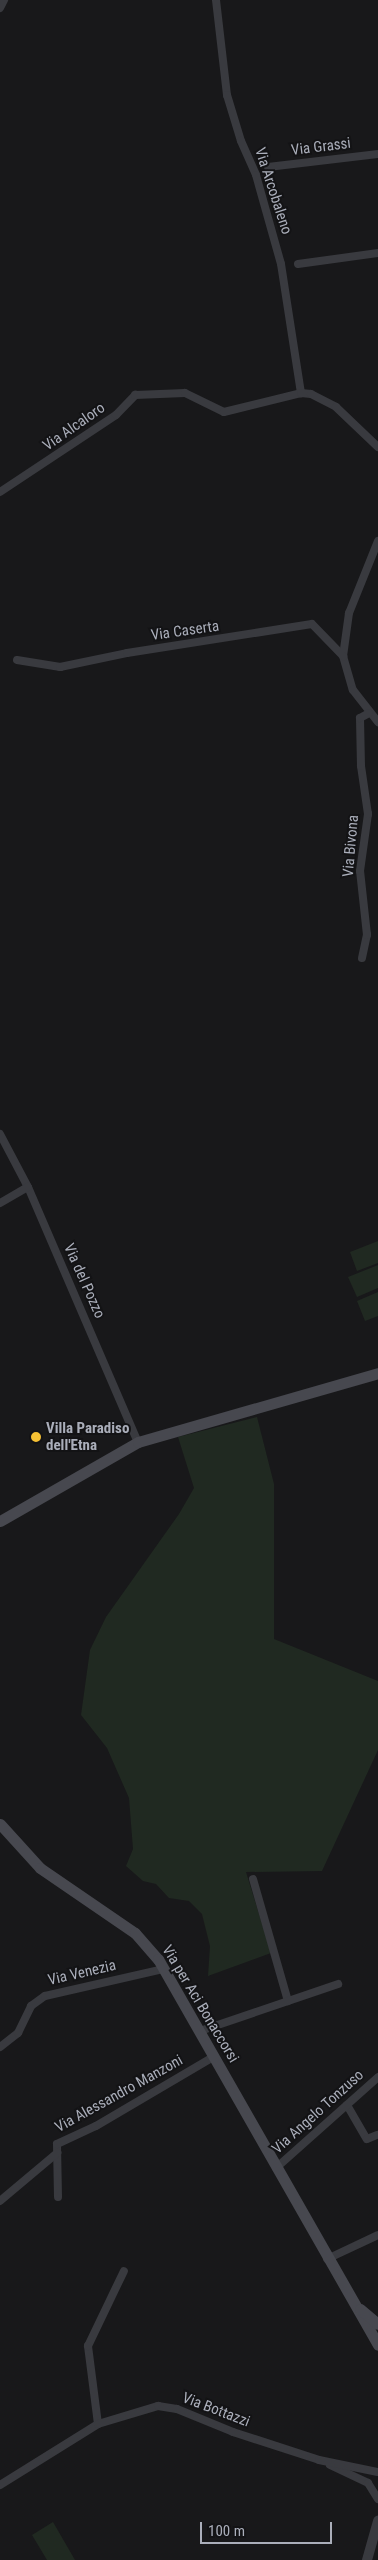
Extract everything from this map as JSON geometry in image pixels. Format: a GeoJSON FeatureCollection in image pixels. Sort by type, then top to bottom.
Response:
{"type":"FeatureCollection","features":[{"type":"Feature","properties":{"kind":"main road"},"geometry":{"type":"LineString","coordinates":[[0,1521],[138,1442],[378,1373]]}},
{"type":"Feature","properties":{"kind":"main road","name":"Via per Aci Bonaccorsi"},"geometry":{"type":"LineString","coordinates":[[1,1828],[40,1868],[146,1943],[164,1969],[200,2031],[327,2259],[378,2345]]}},
{"type":"Feature","properties":{"kind":"main road"},"geometry":{"type":"LineString","coordinates":[[352,2302],[378,2324]]}},
{"type":"Feature","properties":{"kind":"street"},"geometry":{"type":"LineString","coordinates":[[0,8],[4,0]]}},
{"type":"Feature","properties":{"kind":"street","name":"Via Arcobaleno"},"geometry":{"type":"LineString","coordinates":[[216,0],[227,95],[241,141],[256,175],[281,264],[301,392]]}},
{"type":"Feature","properties":{"kind":"street","name":"Via Grassi"},"geometry":{"type":"LineString","coordinates":[[268,167],[378,154]]}},
{"type":"Feature","properties":{"kind":"street"},"geometry":{"type":"LineString","coordinates":[[298,264],[378,254]]}},
{"type":"Feature","properties":{"kind":"street"},"geometry":{"type":"LineString","coordinates":[[301,392],[319,397],[336,407],[378,447]]}},
{"type":"Feature","properties":{"kind":"street","name":"Via Alcaloro"},"geometry":{"type":"LineString","coordinates":[[0,492],[116,415],[134,395],[185,393],[230,412],[301,392]]}},
{"type":"Feature","properties":{"kind":"street"},"geometry":{"type":"LineString","coordinates":[[378,541],[349,613],[344,656],[353,690],[369,713],[378,722]]}},
{"type":"Feature","properties":{"kind":"street","name":"Via Caserta"},"geometry":{"type":"LineString","coordinates":[[17,660],[60,667],[127,653],[312,624],[344,656]]}},
{"type":"Feature","properties":{"kind":"street","name":"Via Bivona"},"geometry":{"type":"LineString","coordinates":[[362,958],[367,935],[360,871],[368,814],[361,766],[360,718],[369,713]]}},
{"type":"Feature","properties":{"kind":"street","name":"Via del Pozzo"},"geometry":{"type":"LineString","coordinates":[[0,1134],[28,1187],[138,1442]]}},
{"type":"Feature","properties":{"kind":"street"},"geometry":{"type":"LineString","coordinates":[[0,1203],[28,1187]]}},
{"type":"Feature","properties":{"kind":"street"},"geometry":{"type":"LineString","coordinates":[[253,1879],[288,2001]]}},
{"type":"Feature","properties":{"kind":"street","name":"Via Venezia"},"geometry":{"type":"LineString","coordinates":[[0,2047],[18,2033],[31,2006],[44,1996],[164,1969]]}},
{"type":"Feature","properties":{"kind":"street"},"geometry":{"type":"LineString","coordinates":[[200,2031],[338,1984]]}},
{"type":"Feature","properties":{"kind":"street","name":"Via Alessandro Manzoni"},"geometry":{"type":"LineString","coordinates":[[58,2196],[57,2144],[96,2126],[214,2056]]}},
{"type":"Feature","properties":{"kind":"street","name":"Via Angelo Tonzuso"},"geometry":{"type":"LineString","coordinates":[[276,2168],[378,2077]]}},
{"type":"Feature","properties":{"kind":"street"},"geometry":{"type":"LineString","coordinates":[[348,2105],[367,2139],[377,2135]]}},
{"type":"Feature","properties":{"kind":"street"},"geometry":{"type":"LineString","coordinates":[[0,2201],[57,2153]]}},
{"type":"Feature","properties":{"kind":"street"},"geometry":{"type":"LineString","coordinates":[[327,2259],[378,2235]]}},
{"type":"Feature","properties":{"kind":"street"},"geometry":{"type":"LineString","coordinates":[[98,2424],[88,2346],[124,2271]]}},
{"type":"Feature","properties":{"kind":"street","name":"Via Bottazzi"},"geometry":{"type":"LineString","coordinates":[[0,2485],[98,2424],[122,2415],[168,2407],[233,2432],[319,2460]]}},
{"type":"Feature","properties":{"kind":"street"},"geometry":{"type":"LineString","coordinates":[[319,2460],[378,2472]]}},
{"type":"Feature","properties":{"kind":"street"},"geometry":{"type":"LineString","coordinates":[[319,2460],[378,2487]]}},
{"type":"Feature","properties":{"kind":"street"},"geometry":{"type":"LineString","coordinates":[[368,2483],[378,2499]]}},
{"type":"Feature","properties":{"kind":"street"},"geometry":{"type":"LineString","coordinates":[[367,2560],[378,2521]]}},
{"type":"Feature","properties":{"kind":"shaded area"},"geometry":{"type":"Polygon","coordinates":[[[378,1241],[378,1263],[357,1271],[350,1252],[378,1241]]]}},
{"type":"Feature","properties":{"kind":"shaded area"},"geometry":{"type":"Polygon","coordinates":[[[378,1265],[378,1288],[357,1297],[348,1277],[378,1265]]]}},
{"type":"Feature","properties":{"kind":"shaded area"},"geometry":{"type":"Polygon","coordinates":[[[378,1292],[378,1316],[365,1321],[357,1301],[378,1292]]]}},
{"type":"Feature","properties":{"kind":"shaded area"},"geometry":{"type":"Polygon","coordinates":[[[257,1417],[274,1484],[274,1639],[378,1681],[378,1750],[322,1871],[246,1872],[271,1953],[208,1976],[210,1946],[202,1914],[189,1901],[169,1898],[156,1884],[143,1881],[126,1866],[133,1849],[129,1798],[107,1748],[81,1715],[90,1650],[106,1617],[179,1514],[194,1488],[178,1437],[257,1417]]]}},
{"type":"Feature","properties":{"kind":"shaded area"},"geometry":{"type":"Polygon","coordinates":[[[53,2522],[75,2560],[47,2560],[32,2535],[53,2522]]]}},
{"type":"Feature","properties":{"kind":"place","name":"Villa Paradiso dell'Etna"},"geometry":{"type":"Point","coordinates":[36,1437]}}]}
